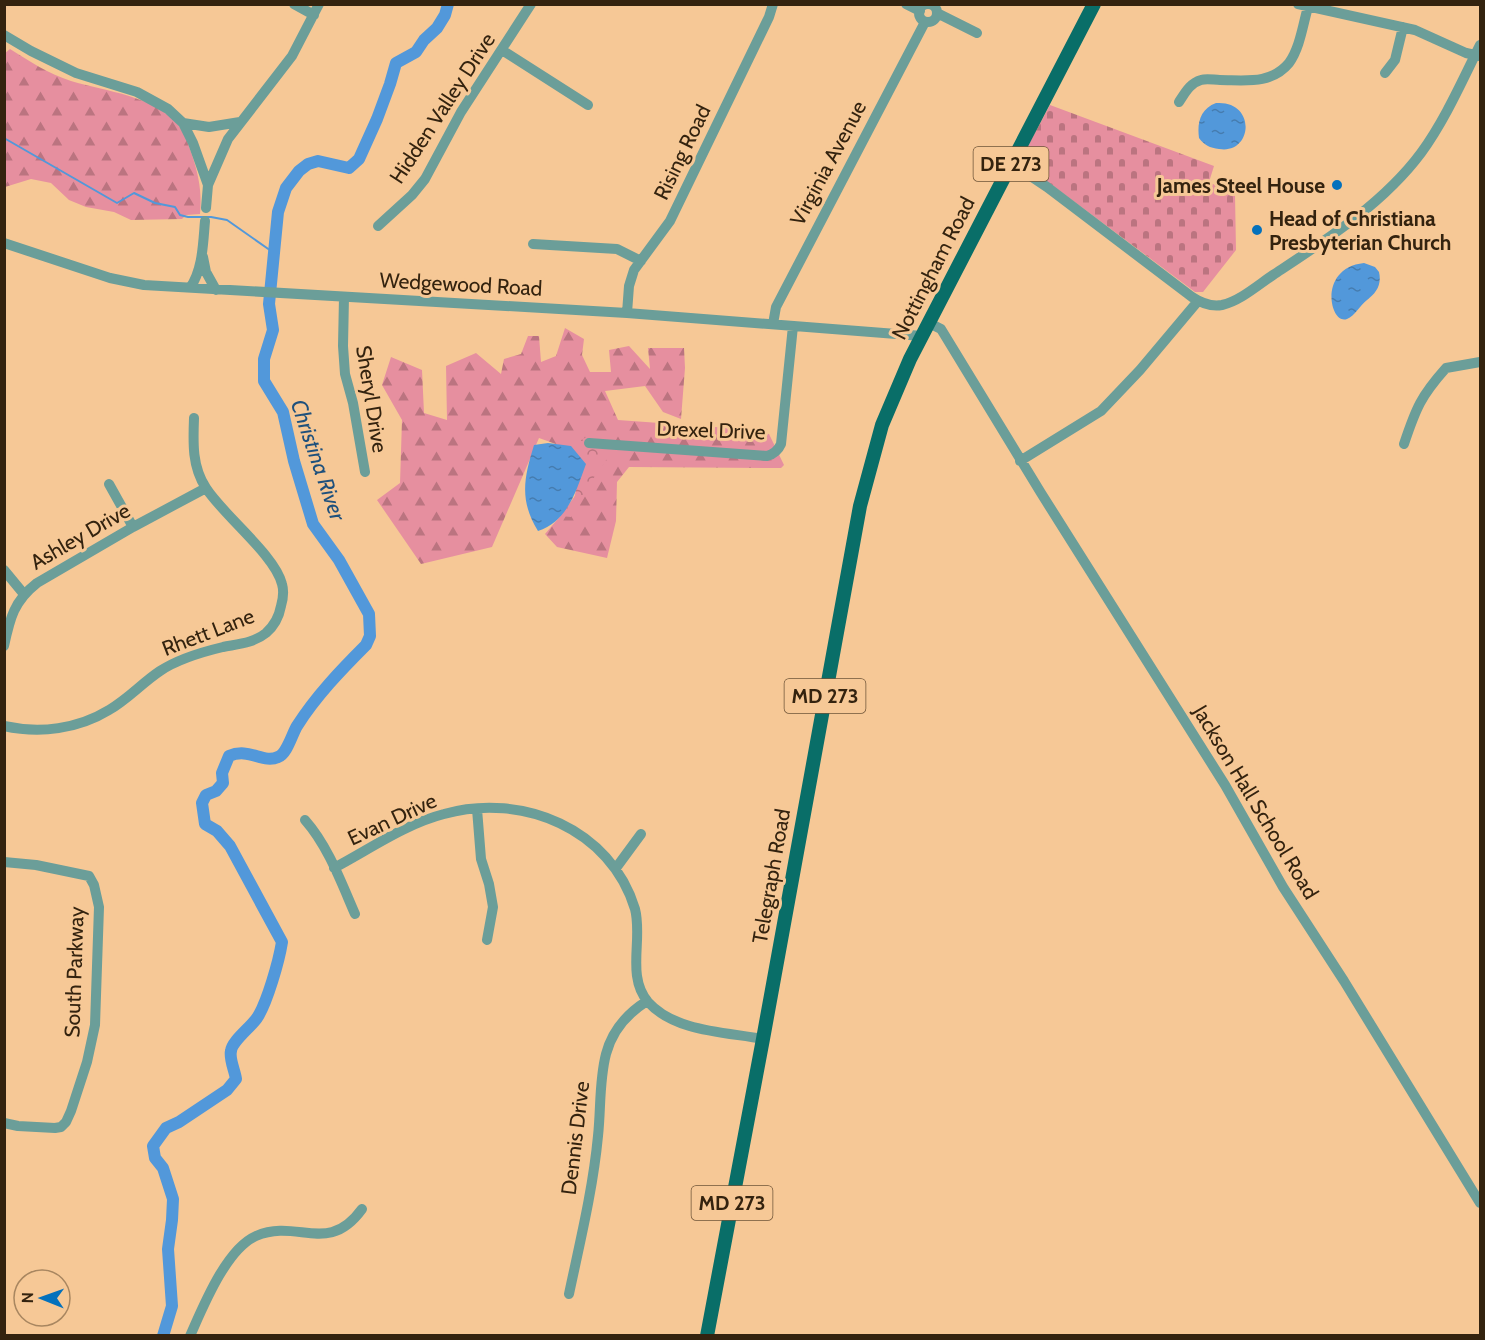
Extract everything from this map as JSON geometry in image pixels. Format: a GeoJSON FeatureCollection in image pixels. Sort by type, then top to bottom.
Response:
{"type":"FeatureCollection","features":[{"type":"Feature","properties":{"kind":"main road","name":"Nottingham Road"},"geometry":{"type":"LineString","coordinates":[[882,425],[901,378],[922,336],[1094,4]]}},
{"type":"Feature","properties":{"kind":"main road","name":"Telegraph Road"},"geometry":{"type":"LineString","coordinates":[[707,1335],[763,1039],[850,552],[864,485],[882,425]]}},
{"type":"Feature","properties":{"kind":"street"},"geometry":{"type":"LineString","coordinates":[[294,4],[314,15]]}},
{"type":"Feature","properties":{"kind":"street"},"geometry":{"type":"LineString","coordinates":[[206,208],[208,185],[220,154],[240,122],[292,56],[319,4]]}},
{"type":"Feature","properties":{"kind":"street","name":"Hidden Valley Drive"},"geometry":{"type":"LineString","coordinates":[[378,226],[412,195],[425,179],[461,112],[531,4]]}},
{"type":"Feature","properties":{"kind":"street","name":"Rising Road"},"geometry":{"type":"LineString","coordinates":[[627,313],[631,278],[663,233],[679,204],[769,17],[773,4]]}},
{"type":"Feature","properties":{"kind":"street"},"geometry":{"type":"LineString","coordinates":[[906,4],[920,11]]}},
{"type":"Feature","properties":{"kind":"street"},"geometry":{"type":"LineString","coordinates":[[925,22],[921,18],[920,11],[923,6],[929,5],[934,7],[937,13],[976,33]]}},
{"type":"Feature","properties":{"kind":"street"},"geometry":{"type":"LineString","coordinates":[[1179,102],[1190,86],[1202,80],[1255,81],[1278,74],[1295,53],[1303,6],[1425,33],[1478,56]]}},
{"type":"Feature","properties":{"kind":"street","name":"Virginia Avenue"},"geometry":{"type":"LineString","coordinates":[[773,324],[776,307],[925,22],[933,21],[937,13]]}},
{"type":"Feature","properties":{"kind":"street"},"geometry":{"type":"LineString","coordinates":[[1385,73],[1395,60],[1402,27]]}},
{"type":"Feature","properties":{"kind":"street"},"geometry":{"type":"LineString","coordinates":[[4,35],[76,73],[137,92],[168,109],[183,123],[208,185]]}},
{"type":"Feature","properties":{"kind":"street"},"geometry":{"type":"LineString","coordinates":[[1011,163],[1047,187],[1198,301],[1213,306],[1232,301],[1320,245],[1368,207],[1404,172],[1425,147],[1478,56],[1480,45]]}},
{"type":"Feature","properties":{"kind":"street"},"geometry":{"type":"LineString","coordinates":[[502,50],[588,105]]}},
{"type":"Feature","properties":{"kind":"street"},"geometry":{"type":"LineString","coordinates":[[183,123],[210,127],[240,122]]}},
{"type":"Feature","properties":{"kind":"street"},"geometry":{"type":"LineString","coordinates":[[190,288],[202,254],[205,221]]}},
{"type":"Feature","properties":{"kind":"street","name":"Wedgewood Road"},"geometry":{"type":"LineString","coordinates":[[4,243],[110,278],[144,285],[627,313],[922,336]]}},
{"type":"Feature","properties":{"kind":"street"},"geometry":{"type":"LineString","coordinates":[[533,244],[617,249],[641,261]]}},
{"type":"Feature","properties":{"kind":"street"},"geometry":{"type":"LineString","coordinates":[[202,254],[206,272],[216,290]]}},
{"type":"Feature","properties":{"kind":"street","name":"Sheryl Drive"},"geometry":{"type":"LineString","coordinates":[[344,297],[342,326],[345,374],[353,403],[365,472]]}},
{"type":"Feature","properties":{"kind":"street"},"geometry":{"type":"LineString","coordinates":[[1020,461],[1101,411],[1140,370],[1198,301]]}},
{"type":"Feature","properties":{"kind":"street","name":"Jackson Hall School Road"},"geometry":{"type":"LineString","coordinates":[[929,323],[941,329],[1020,461],[1225,785],[1283,887],[1344,981],[1480,1203]]}},
{"type":"Feature","properties":{"kind":"street","name":"Drexel Drive"},"geometry":{"type":"LineString","coordinates":[[589,443],[767,456],[773,454],[781,444],[792,326]]}},
{"type":"Feature","properties":{"kind":"street"},"geometry":{"type":"LineString","coordinates":[[1404,444],[1415,409],[1427,390],[1446,368],[1480,362]]}},
{"type":"Feature","properties":{"kind":"street","name":"Rhett Lane"},"geometry":{"type":"LineString","coordinates":[[4,726],[51,729],[77,725],[110,710],[165,668],[209,650],[246,643],[259,638],[273,626],[278,618],[283,599],[280,577],[260,549],[223,511],[197,471],[194,455],[194,418]]}},
{"type":"Feature","properties":{"kind":"street"},"geometry":{"type":"LineString","coordinates":[[109,484],[133,527]]}},
{"type":"Feature","properties":{"kind":"street","name":"Ashley Drive"},"geometry":{"type":"LineString","coordinates":[[4,646],[11,616],[23,593],[133,527],[206,488]]}},
{"type":"Feature","properties":{"kind":"street"},"geometry":{"type":"LineString","coordinates":[[4,570],[23,593]]}},
{"type":"Feature","properties":{"kind":"street"},"geometry":{"type":"LineString","coordinates":[[477,808],[481,859],[493,907],[487,940]]}},
{"type":"Feature","properties":{"kind":"street","name":"Evan Drive"},"geometry":{"type":"LineString","coordinates":[[334,868],[417,824],[456,811],[477,808],[519,810],[556,820],[589,840],[616,868],[625,882],[636,912],[637,970],[641,989],[647,1000]]}},
{"type":"Feature","properties":{"kind":"street"},"geometry":{"type":"LineString","coordinates":[[305,820],[313,829],[356,914]]}},
{"type":"Feature","properties":{"kind":"street"},"geometry":{"type":"LineString","coordinates":[[616,868],[641,834]]}},
{"type":"Feature","properties":{"kind":"street","name":"South Parkway"},"geometry":{"type":"LineString","coordinates":[[4,862],[82,873],[89,876],[94,885],[99,907],[94,1031],[87,1062],[71,1111],[66,1122],[61,1126],[29,1127],[4,1123]]}},
{"type":"Feature","properties":{"kind":"street"},"geometry":{"type":"LineString","coordinates":[[647,1000],[658,1011],[684,1024],[763,1039]]}},
{"type":"Feature","properties":{"kind":"street","name":"Dennis Drive"},"geometry":{"type":"LineString","coordinates":[[569,1294],[598,1137],[606,1053],[623,1021],[647,1000]]}},
{"type":"Feature","properties":{"kind":"street"},"geometry":{"type":"LineString","coordinates":[[190,1335],[210,1291],[231,1257],[246,1242],[256,1236],[276,1232],[337,1232],[352,1222],[362,1209]]}},
{"type":"Feature","properties":{"kind":"green space"},"geometry":{"type":"Polygon","coordinates":[[[10,49],[39,67],[63,78],[143,101],[169,116],[181,129],[192,155],[199,184],[200,214],[186,215],[182,219],[131,220],[114,212],[86,207],[69,200],[51,183],[31,179],[5,187],[4,54],[10,49]]]}},
{"type":"Feature","properties":{"kind":"green space"},"geometry":{"type":"Polygon","coordinates":[[[1050,105],[1214,166],[1209,182],[1235,195],[1236,250],[1203,292],[1195,292],[1020,161],[1050,105]]]}},
{"type":"Feature","properties":{"kind":"green space"},"geometry":{"type":"Polygon","coordinates":[[[565,328],[584,339],[582,355],[590,372],[611,372],[609,350],[629,346],[650,369],[648,348],[684,348],[685,368],[681,419],[663,412],[645,386],[605,391],[618,420],[729,428],[769,434],[784,465],[781,468],[629,467],[617,482],[616,521],[607,558],[557,547],[545,534],[573,501],[589,456],[539,438],[492,547],[421,564],[377,500],[400,483],[402,420],[382,385],[391,357],[422,370],[424,413],[447,420],[446,366],[476,353],[501,374],[504,359],[521,354],[528,336],[539,336],[541,362],[556,356],[565,328]]]}},
{"type":"Feature","properties":{"kind":"green space"},"geometry":{"type":"Polygon","coordinates":[[[595,432],[611,453],[571,517],[560,516],[575,496],[580,459],[571,446],[595,432]]]}},
{"type":"Feature","properties":{"kind":"water"},"geometry":{"type":"Polygon","coordinates":[[[1216,103],[1229,104],[1239,110],[1244,118],[1246,127],[1244,136],[1239,144],[1230,149],[1210,147],[1199,138],[1201,117],[1206,109],[1216,103]]]}},
{"type":"Feature","properties":{"kind":"water"},"geometry":{"type":"Polygon","coordinates":[[[1364,263],[1375,267],[1379,272],[1378,288],[1353,315],[1347,319],[1341,319],[1333,306],[1333,285],[1339,275],[1349,267],[1364,263]]]}},
{"type":"Feature","properties":{"kind":"water"},"geometry":{"type":"Polygon","coordinates":[[[548,443],[571,446],[586,464],[564,513],[538,531],[528,509],[526,479],[534,445],[548,443]]]}},
{"type":"Feature","properties":{"kind":"waterway","name":"Christina River"},"geometry":{"type":"LineString","coordinates":[[163,1336],[172,1306],[168,1249],[173,1199],[163,1168],[155,1158],[153,1146],[166,1128],[227,1090],[236,1079],[231,1058],[232,1047],[261,1011],[282,942],[230,846],[217,831],[205,824],[202,803],[206,795],[216,791],[223,783],[222,773],[229,756],[243,753],[272,759],[281,755],[312,704],[366,645],[370,636],[369,614],[339,560],[313,524],[294,461],[283,412],[264,381],[264,359],[273,330],[269,304],[278,212],[286,188],[299,171],[308,164],[318,161],[349,168],[359,159],[377,119],[396,63],[416,52],[424,40],[437,28],[445,15],[448,4]]}},
{"type":"Feature","properties":{"kind":"waterway"},"geometry":{"type":"LineString","coordinates":[[4,138],[117,203],[134,193],[155,203],[175,207],[180,215],[227,220],[274,253]]}},
{"type":"Feature","properties":{"kind":"place","name":"James Steel House"},"geometry":{"type":"Point","coordinates":[1337,185]}},
{"type":"Feature","properties":{"kind":"place","name":"Head of Christiana Presbyterian Church"},"geometry":{"type":"Point","coordinates":[1257,230]}}]}
